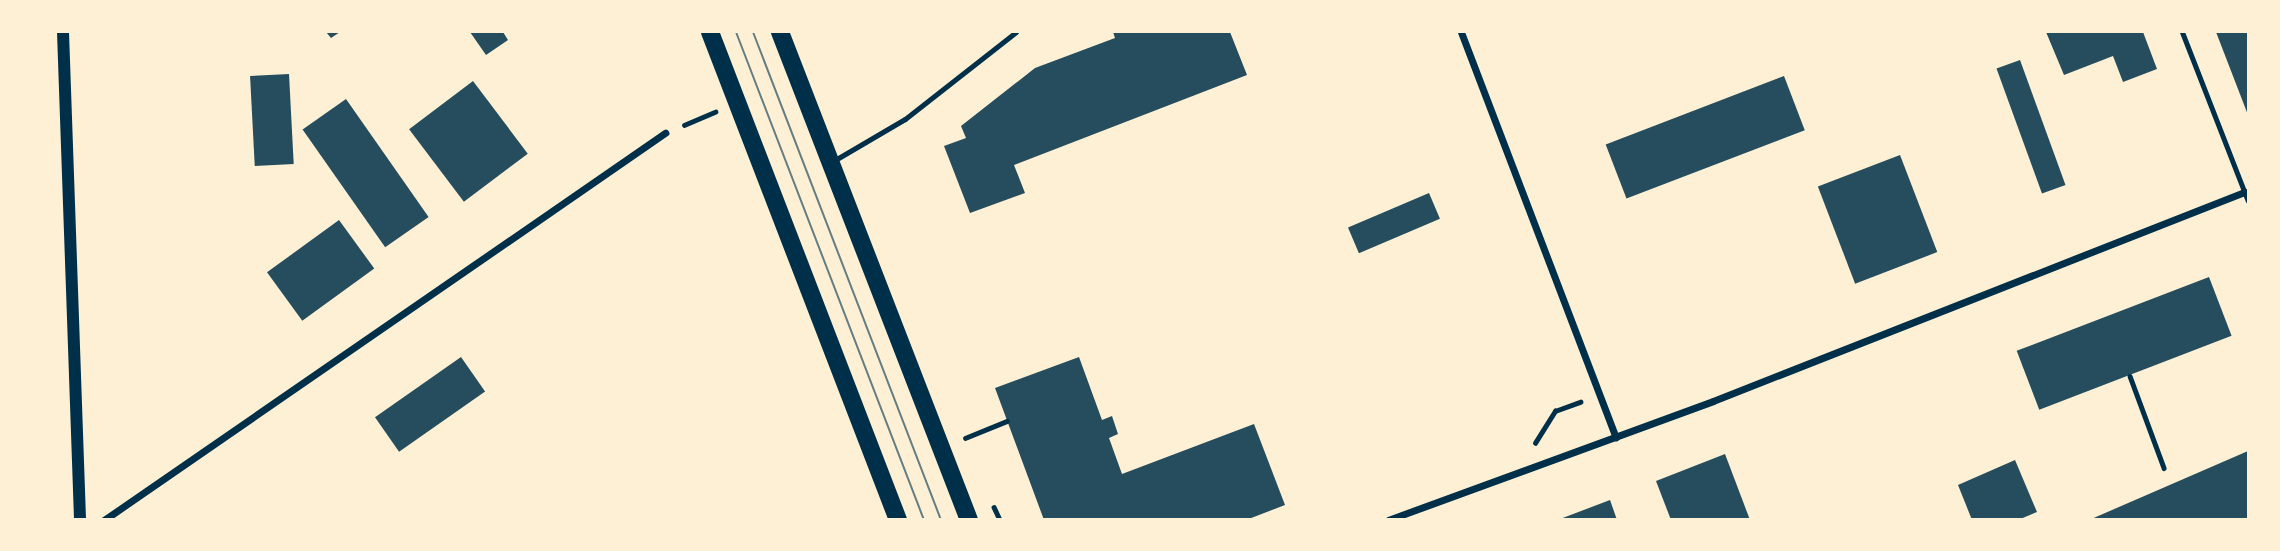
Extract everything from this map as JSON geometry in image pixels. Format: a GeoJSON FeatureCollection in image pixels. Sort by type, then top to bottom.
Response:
{"type":"FeatureCollection","features":[{"type":"Feature","properties":{"kind":"main road"},"geometry":{"type":"LineString","coordinates":[[710,32],[898,520]]}},
{"type":"Feature","properties":{"kind":"main road"},"geometry":{"type":"LineString","coordinates":[[780,32],[969,520]]}},
{"type":"Feature","properties":{"kind":"street"},"geometry":{"type":"LineString","coordinates":[[63,32],[80,520]]}},
{"type":"Feature","properties":{"kind":"street"},"geometry":{"type":"LineString","coordinates":[[1461,32],[1616,437]]}},
{"type":"Feature","properties":{"kind":"street"},"geometry":{"type":"LineString","coordinates":[[104,520],[665,134]]}},
{"type":"Feature","properties":{"kind":"street"},"geometry":{"type":"LineString","coordinates":[[1388,520],[1616,437],[2246,191]]}},
{"type":"Feature","properties":{"kind":"lane"},"geometry":{"type":"LineString","coordinates":[[829,164],[905,119],[1016,32]]}},
{"type":"Feature","properties":{"kind":"lane"},"geometry":{"type":"LineString","coordinates":[[2182,32],[2249,201]]}},
{"type":"Feature","properties":{"kind":"path"},"geometry":{"type":"LineString","coordinates":[[665,134],[738,102]]}},
{"type":"Feature","properties":{"kind":"path"},"geometry":{"type":"LineString","coordinates":[[2130,376],[2164,468]]}},
{"type":"Feature","properties":{"kind":"path"},"geometry":{"type":"LineString","coordinates":[[964,438],[1007,422]]}},
{"type":"Feature","properties":{"kind":"building"},"geometry":{"type":"Polygon","coordinates":[[[326,32],[340,32],[331,38],[326,32]]]}},
{"type":"Feature","properties":{"kind":"building"},"geometry":{"type":"Polygon","coordinates":[[[470,32],[503,32],[508,40],[486,55],[470,32]]]}},
{"type":"Feature","properties":{"kind":"building"},"geometry":{"type":"Polygon","coordinates":[[[1113,32],[1230,32],[1247,75],[1014,165],[1025,193],[970,213],[944,146],[966,138],[961,126],[1035,68],[1115,38],[1113,32]]]}},
{"type":"Feature","properties":{"kind":"building"},"geometry":{"type":"Polygon","coordinates":[[[2046,32],[2143,32],[2157,69],[2123,82],[2113,56],[2064,75],[2046,32]]]}},
{"type":"Feature","properties":{"kind":"building"},"geometry":{"type":"Polygon","coordinates":[[[2216,32],[2248,32],[2248,115],[2216,32]]]}},
{"type":"Feature","properties":{"kind":"building"},"geometry":{"type":"Polygon","coordinates":[[[2020,60],[2065,185],[2042,194],[1997,69],[2020,60]]]}},
{"type":"Feature","properties":{"kind":"building"},"geometry":{"type":"Polygon","coordinates":[[[289,74],[294,164],[255,166],[250,76],[289,74]]]}},
{"type":"Feature","properties":{"kind":"building"},"geometry":{"type":"Polygon","coordinates":[[[1784,76],[1805,130],[1626,199],[1606,144],[1784,76]]]}},
{"type":"Feature","properties":{"kind":"building"},"geometry":{"type":"Polygon","coordinates":[[[473,81],[528,154],[464,202],[409,129],[473,81]]]}},
{"type":"Feature","properties":{"kind":"building"},"geometry":{"type":"Polygon","coordinates":[[[346,99],[429,217],[385,247],[303,129],[346,99]]]}},
{"type":"Feature","properties":{"kind":"building"},"geometry":{"type":"Polygon","coordinates":[[[1900,155],[1937,252],[1855,284],[1818,187],[1900,155]]]}},
{"type":"Feature","properties":{"kind":"building"},"geometry":{"type":"Polygon","coordinates":[[[1429,193],[1440,219],[1359,253],[1348,227],[1429,193]]]}},
{"type":"Feature","properties":{"kind":"building"},"geometry":{"type":"Polygon","coordinates":[[[339,220],[374,269],[302,321],[267,272],[339,220]]]}},
{"type":"Feature","properties":{"kind":"building"},"geometry":{"type":"Polygon","coordinates":[[[2209,277],[2232,336],[2039,410],[2017,351],[2209,277]]]}},
{"type":"Feature","properties":{"kind":"building"},"geometry":{"type":"Polygon","coordinates":[[[461,357],[485,391],[399,452],[375,417],[461,357]]]}},
{"type":"Feature","properties":{"kind":"building"},"geometry":{"type":"Polygon","coordinates":[[[1079,357],[1102,420],[1112,416],[1118,434],[1109,438],[1122,474],[1254,424],[1285,505],[1246,520],[1044,520],[995,388],[1079,357]]]}},
{"type":"Feature","properties":{"kind":"building"},"geometry":{"type":"Polygon","coordinates":[[[2248,451],[2248,520],[2089,520],[2248,451]]]}},
{"type":"Feature","properties":{"kind":"building"},"geometry":{"type":"Polygon","coordinates":[[[1725,454],[1750,520],[1671,520],[1656,481],[1725,454]]]}},
{"type":"Feature","properties":{"kind":"building"},"geometry":{"type":"Polygon","coordinates":[[[2015,460],[2037,512],[2018,520],[1972,520],[1958,485],[2015,460]]]}},
{"type":"Feature","properties":{"kind":"building"},"geometry":{"type":"Polygon","coordinates":[[[1610,500],[1617,520],[1560,520],[1560,519],[1610,500]]]}},
{"type":"Feature","properties":{"kind":"tram line"},"geometry":{"type":"LineString","coordinates":[[736,32],[924,520]]}},
{"type":"Feature","properties":{"kind":"tram line"},"geometry":{"type":"LineString","coordinates":[[753,32],[941,520]]}}]}
